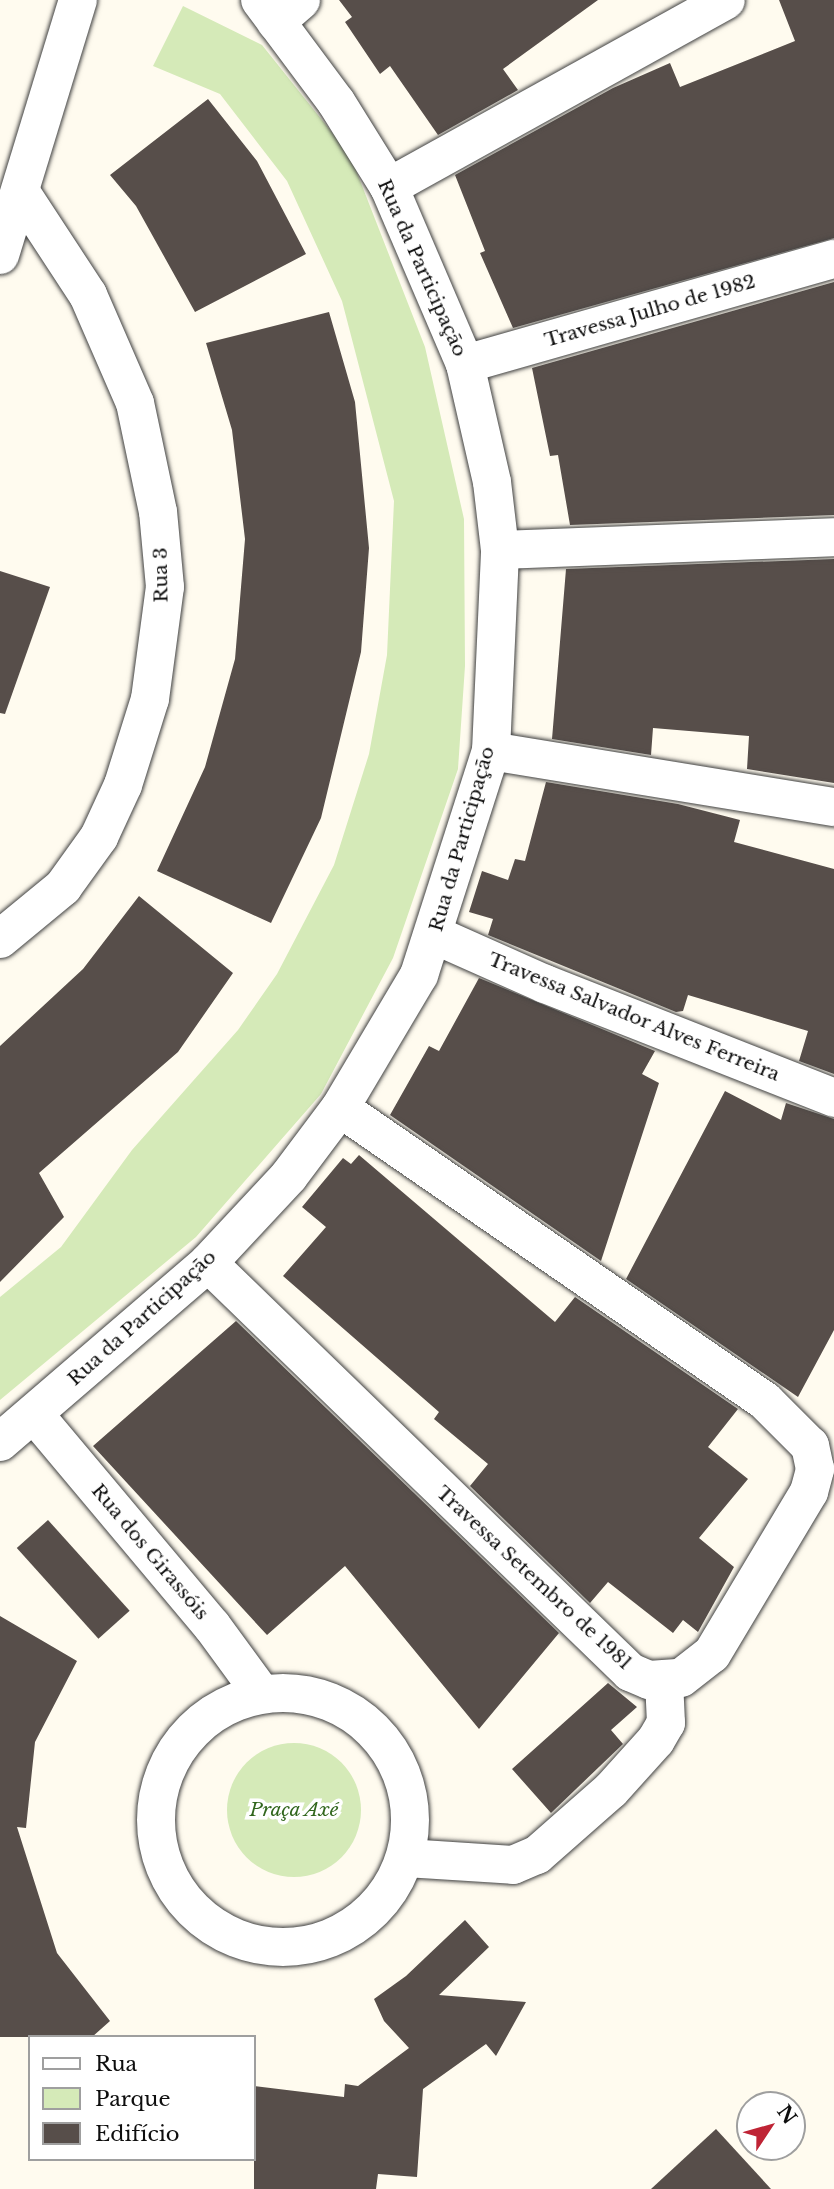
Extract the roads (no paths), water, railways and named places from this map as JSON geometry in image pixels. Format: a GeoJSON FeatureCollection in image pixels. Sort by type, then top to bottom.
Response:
{"type":"FeatureCollection","features":[{"type":"Feature","properties":{"kind":"street"},"geometry":{"type":"LineString","coordinates":[[0,255],[78,0]]}},
{"type":"Feature","properties":{"kind":"street"},"geometry":{"type":"LineString","coordinates":[[389,187],[726,0]]}},
{"type":"Feature","properties":{"kind":"street","name":"Rua da Participação"},"geometry":{"type":"LineString","coordinates":[[0,1442],[208,1263],[289,1176],[340,1108],[419,975],[435,935],[491,751],[500,550],[492,482],[465,363],[389,187],[279,7]]}},
{"type":"Feature","properties":{"kind":"street","name":"Rua 3"},"geometry":{"type":"LineString","coordinates":[[0,939],[63,887],[99,837],[114,806],[150,699],[165,587],[158,512],[135,403],[88,295],[20,191]]}},
{"type":"Feature","properties":{"kind":"street","name":"Travessa Julho de 1982"},"geometry":{"type":"LineString","coordinates":[[465,363],[834,259]]}},
{"type":"Feature","properties":{"kind":"street"},"geometry":{"type":"LineString","coordinates":[[500,550],[834,537]]}},
{"type":"Feature","properties":{"kind":"street"},"geometry":{"type":"LineString","coordinates":[[491,751],[834,807]]}},
{"type":"Feature","properties":{"kind":"street","name":"Travessa Salvador Alves Ferreira"},"geometry":{"type":"LineString","coordinates":[[435,935],[545,984],[834,1098]]}},
{"type":"Feature","properties":{"kind":"street"},"geometry":{"type":"LineString","coordinates":[[340,1108],[754,1394],[822,1435],[809,1492],[712,1654],[701,1667],[664,1681],[666,1723],[656,1740],[611,1790],[537,1855],[513,1865],[405,1858]]}},
{"type":"Feature","properties":{"kind":"street","name":"Travessa Setembro de 1981"},"geometry":{"type":"LineString","coordinates":[[208,1263],[606,1651],[631,1672],[664,1681]]}},
{"type":"Feature","properties":{"kind":"street","name":"Rua dos Girassóis"},"geometry":{"type":"LineString","coordinates":[[34,1415],[212,1626],[261,1693]]}},
{"type":"Feature","properties":{"kind":"street"},"geometry":{"type":"LineString","coordinates":[[261,1693],[315,1697],[345,1708],[379,1735],[402,1772],[411,1814],[405,1858],[387,1895],[358,1924],[320,1943],[279,1948],[238,1940],[202,1919],[174,1887],[157,1835],[155,1807],[166,1766],[189,1732],[222,1706],[261,1693]]}},
{"type":"Feature","properties":{"kind":"park label","name":"Praça Axé"},"geometry":{"type":"Point","coordinates":[294,1810]}}]}
